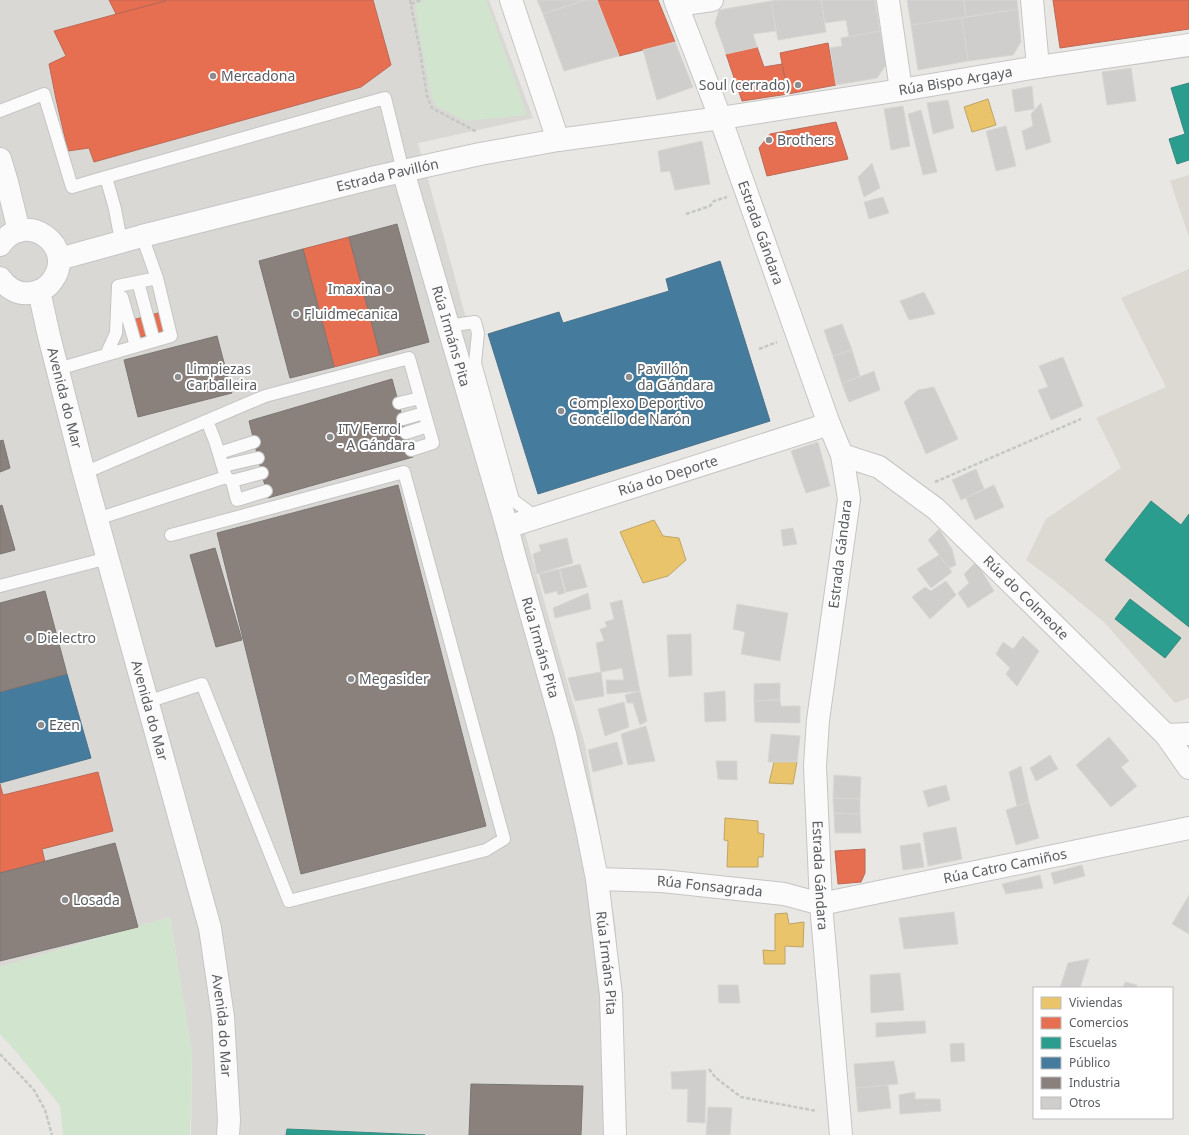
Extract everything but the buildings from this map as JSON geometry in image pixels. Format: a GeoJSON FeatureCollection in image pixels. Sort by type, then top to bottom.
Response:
{"type":"FeatureCollection","features":[{"type":"Feature","properties":{"kind":"street"},"geometry":{"type":"LineString","coordinates":[[511,0],[558,140]]}},
{"type":"Feature","properties":{"kind":"street"},"geometry":{"type":"LineString","coordinates":[[676,3],[712,0]]}},
{"type":"Feature","properties":{"kind":"street"},"geometry":{"type":"LineString","coordinates":[[888,0],[901,90]]}},
{"type":"Feature","properties":{"kind":"street"},"geometry":{"type":"LineString","coordinates":[[1032,0],[1038,67]]}},
{"type":"Feature","properties":{"kind":"street","name":"Estrada Gándara"},"geometry":{"type":"LineString","coordinates":[[676,3],[721,118],[829,424],[842,455],[848,499],[818,720],[815,766],[821,904],[840,1125]]}},
{"type":"Feature","properties":{"kind":"street","name":"Rúa Bispo Argaya"},"geometry":{"type":"LineString","coordinates":[[721,118],[1038,67],[1189,45]]}},
{"type":"Feature","properties":{"kind":"street","name":"Estrada Pavillón"},"geometry":{"type":"LineString","coordinates":[[59,258],[121,241],[403,171],[480,154],[558,140],[721,118]]}},
{"type":"Feature","properties":{"kind":"street"},"geometry":{"type":"LineString","coordinates":[[0,159],[19,231]]}},
{"type":"Feature","properties":{"kind":"street","name":"Rúa Irmáns Pita"},"geometry":{"type":"LineString","coordinates":[[403,171],[507,528],[565,734],[586,824],[597,878],[610,995],[615,1135]]}},
{"type":"Feature","properties":{"kind":"street"},"geometry":{"type":"LineString","coordinates":[[0,245],[10,235],[19,231],[30,230],[40,232],[49,238],[55,246],[59,258],[59,267],[55,277],[49,285],[39,292],[20,293],[12,290],[0,278]]}},
{"type":"Feature","properties":{"kind":"street","name":"Avenida do Mar"},"geometry":{"type":"LineString","coordinates":[[39,292],[84,473],[210,928],[223,1017],[229,1120],[228,1135]]}},
{"type":"Feature","properties":{"kind":"street","name":"Rúa do Deporte"},"geometry":{"type":"LineString","coordinates":[[507,528],[829,424]]}},
{"type":"Feature","properties":{"kind":"street","name":"Rúa do Colmeote"},"geometry":{"type":"LineString","coordinates":[[842,455],[879,468],[936,509],[1166,735],[1189,768]]}},
{"type":"Feature","properties":{"kind":"street"},"geometry":{"type":"LineString","coordinates":[[1166,735],[1189,734]]}},
{"type":"Feature","properties":{"kind":"street","name":"Rúa Catro Camiños"},"geometry":{"type":"LineString","coordinates":[[821,904],[1189,828]]}},
{"type":"Feature","properties":{"kind":"street","name":"Rúa Fonsagrada"},"geometry":{"type":"LineString","coordinates":[[597,878],[662,881],[784,894],[821,904]]}},
{"type":"Feature","properties":{"kind":"lane"},"geometry":{"type":"LineString","coordinates":[[0,111],[44,94],[72,187],[106,176],[385,98],[403,171]]}},
{"type":"Feature","properties":{"kind":"lane"},"geometry":{"type":"LineString","coordinates":[[106,176],[121,241]]}},
{"type":"Feature","properties":{"kind":"lane"},"geometry":{"type":"LineString","coordinates":[[58,368],[171,336],[157,278],[142,236]]}},
{"type":"Feature","properties":{"kind":"lane"},"geometry":{"type":"LineString","coordinates":[[118,286],[157,278]]}},
{"type":"Feature","properties":{"kind":"lane"},"geometry":{"type":"LineString","coordinates":[[138,282],[154,341]]}},
{"type":"Feature","properties":{"kind":"lane"},"geometry":{"type":"LineString","coordinates":[[118,286],[136,346]]}},
{"type":"Feature","properties":{"kind":"lane"},"geometry":{"type":"LineString","coordinates":[[106,355],[116,333],[118,286]]}},
{"type":"Feature","properties":{"kind":"lane"},"geometry":{"type":"LineString","coordinates":[[448,326],[475,322],[478,333],[475,363],[513,500],[537,518]]}},
{"type":"Feature","properties":{"kind":"lane"},"geometry":{"type":"LineString","coordinates":[[84,473],[265,396],[409,358],[433,443],[411,450]]}},
{"type":"Feature","properties":{"kind":"lane"},"geometry":{"type":"LineString","coordinates":[[399,403],[420,398]]}},
{"type":"Feature","properties":{"kind":"lane"},"geometry":{"type":"LineString","coordinates":[[403,419],[424,413]]}},
{"type":"Feature","properties":{"kind":"lane"},"geometry":{"type":"LineString","coordinates":[[207,421],[236,500],[266,492]]}},
{"type":"Feature","properties":{"kind":"lane"},"geometry":{"type":"LineString","coordinates":[[406,432],[428,426]]}},
{"type":"Feature","properties":{"kind":"lane"},"geometry":{"type":"LineString","coordinates":[[219,453],[254,442]]}},
{"type":"Feature","properties":{"kind":"lane"},"geometry":{"type":"LineString","coordinates":[[97,519],[227,475],[258,458]]}},
{"type":"Feature","properties":{"kind":"lane"},"geometry":{"type":"LineString","coordinates":[[147,702],[202,684],[289,901],[486,850],[504,839],[404,472],[171,535]]}},
{"type":"Feature","properties":{"kind":"lane"},"geometry":{"type":"LineString","coordinates":[[227,475],[262,473]]}},
{"type":"Feature","properties":{"kind":"lane"},"geometry":{"type":"LineString","coordinates":[[0,586],[108,558]]}},
{"type":"Feature","properties":{"kind":"path"},"geometry":{"type":"LineString","coordinates":[[410,0],[427,96],[432,108],[476,132],[483,131]]}},
{"type":"Feature","properties":{"kind":"path"},"geometry":{"type":"LineString","coordinates":[[411,4],[421,0]]}},
{"type":"Feature","properties":{"kind":"path"},"geometry":{"type":"LineString","coordinates":[[686,214],[710,206],[714,201],[726,198]]}},
{"type":"Feature","properties":{"kind":"path"},"geometry":{"type":"LineString","coordinates":[[759,349],[776,342]]}},
{"type":"Feature","properties":{"kind":"path"},"geometry":{"type":"LineString","coordinates":[[912,492],[1081,419]]}},
{"type":"Feature","properties":{"kind":"path"},"geometry":{"type":"LineString","coordinates":[[0,1054],[34,1090],[44,1110],[52,1135]]}},
{"type":"Feature","properties":{"kind":"path"},"geometry":{"type":"LineString","coordinates":[[709,1069],[716,1078],[741,1097],[840,1125]]}},
{"type":"Feature","properties":{"kind":"shaded area"},"geometry":{"type":"Polygon","coordinates":[[[0,0],[489,0],[533,118],[418,143],[585,745],[616,929],[624,1135],[191,1135],[192,1053],[170,917],[0,967],[0,0]]]}},
{"type":"Feature","properties":{"kind":"shaded area"},"geometry":{"type":"Polygon","coordinates":[[[1189,175],[1189,237],[1170,181],[1189,175]]]}},
{"type":"Feature","properties":{"kind":"shaded area"},"geometry":{"type":"Polygon","coordinates":[[[1189,269],[1189,698],[1175,703],[1105,623],[1026,560],[1046,519],[1121,468],[1096,418],[1166,387],[1121,298],[1189,269]]]}},
{"type":"Feature","properties":{"kind":"green space"},"geometry":{"type":"Polygon","coordinates":[[[425,0],[486,0],[527,115],[466,121],[436,106],[432,97],[420,38],[416,7],[417,4],[425,0]]]}},
{"type":"Feature","properties":{"kind":"green space"},"geometry":{"type":"Polygon","coordinates":[[[170,917],[192,1053],[190,1135],[63,1135],[60,1106],[0,1034],[0,967],[170,917]]]}},
{"type":"Feature","properties":{"kind":"place","name":"Mercadona"},"geometry":{"type":"Point","coordinates":[213,76]}},
{"type":"Feature","properties":{"kind":"place","name":"Soul (cerrado)"},"geometry":{"type":"Point","coordinates":[798,85]}},
{"type":"Feature","properties":{"kind":"place","name":"Brothers"},"geometry":{"type":"Point","coordinates":[769,140]}},
{"type":"Feature","properties":{"kind":"place","name":"Imaxina"},"geometry":{"type":"Point","coordinates":[389,289]}},
{"type":"Feature","properties":{"kind":"place","name":"Fluidmecanica"},"geometry":{"type":"Point","coordinates":[296,314]}},
{"type":"Feature","properties":{"kind":"place","name":"Limpiezas Carballeira"},"geometry":{"type":"Point","coordinates":[178,377]}},
{"type":"Feature","properties":{"kind":"place","name":"Pavillón da Gándara"},"geometry":{"type":"Point","coordinates":[629,377]}},
{"type":"Feature","properties":{"kind":"place","name":"Complexo Deportivo Concello de Narón"},"geometry":{"type":"Point","coordinates":[561,411]}},
{"type":"Feature","properties":{"kind":"place","name":"ITV Ferrol - A Gándara"},"geometry":{"type":"Point","coordinates":[330,437]}},
{"type":"Feature","properties":{"kind":"place","name":"Dielectro"},"geometry":{"type":"Point","coordinates":[29,638]}},
{"type":"Feature","properties":{"kind":"place","name":"Megasider"},"geometry":{"type":"Point","coordinates":[351,679]}},
{"type":"Feature","properties":{"kind":"place","name":"Ezen"},"geometry":{"type":"Point","coordinates":[41,725]}},
{"type":"Feature","properties":{"kind":"place","name":"Losada"},"geometry":{"type":"Point","coordinates":[65,900]}}]}
